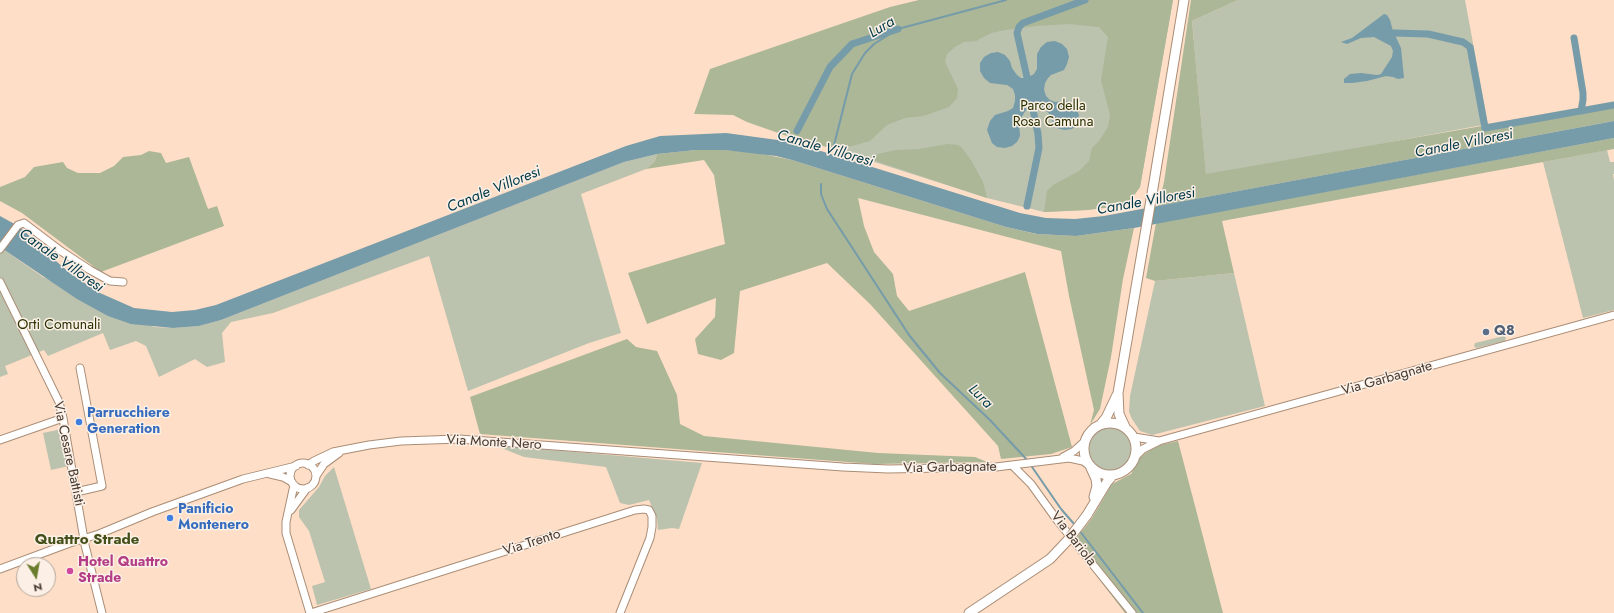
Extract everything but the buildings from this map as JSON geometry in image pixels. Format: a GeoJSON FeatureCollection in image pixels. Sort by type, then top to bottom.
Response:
{"type":"FeatureCollection","features":[{"type":"Feature","properties":{"kind":"main road"},"geometry":{"type":"LineString","coordinates":[[969,613],[1050,559],[1068,540],[1087,515],[1107,482],[1114,475],[1127,469],[1135,457],[1136,444],[1134,437],[1125,427],[1119,414],[1118,393],[1184,0]]}},
{"type":"Feature","properties":{"kind":"main road"},"geometry":{"type":"LineString","coordinates":[[1101,424],[1106,418],[1118,393]]}},
{"type":"Feature","properties":{"kind":"main road"},"geometry":{"type":"LineString","coordinates":[[1092,506],[1097,486],[1096,479],[1084,455],[1084,442],[1088,434],[1101,424],[1109,422],[1125,427]]}},
{"type":"Feature","properties":{"kind":"main road"},"geometry":{"type":"LineString","coordinates":[[1090,466],[1101,474],[1114,475]]}},
{"type":"Feature","properties":{"kind":"street"},"geometry":{"type":"LineString","coordinates":[[0,249],[18,224],[26,224],[61,251],[110,282],[123,282]]}},
{"type":"Feature","properties":{"kind":"street","name":"Via Cesare Battisti"},"geometry":{"type":"LineString","coordinates":[[0,282],[59,402],[85,539],[102,613]]}},
{"type":"Feature","properties":{"kind":"street","name":"Via Garbagnate"},"geometry":{"type":"LineString","coordinates":[[1135,457],[1143,449],[1159,441],[1614,315]]}},
{"type":"Feature","properties":{"kind":"street"},"geometry":{"type":"LineString","coordinates":[[76,492],[102,486],[80,368]]}},
{"type":"Feature","properties":{"kind":"street"},"geometry":{"type":"LineString","coordinates":[[0,440],[63,418]]}},
{"type":"Feature","properties":{"kind":"street","name":"Via Garbagnate"},"geometry":{"type":"LineString","coordinates":[[1134,437],[1159,441]]}},
{"type":"Feature","properties":{"kind":"street","name":"Via Monte Nero"},"geometry":{"type":"LineString","coordinates":[[308,465],[326,455],[369,445],[401,441],[459,439],[843,467]]}},
{"type":"Feature","properties":{"kind":"street","name":"Via Garbagnate"},"geometry":{"type":"LineString","coordinates":[[1057,460],[1074,451],[1084,442]]}},
{"type":"Feature","properties":{"kind":"street","name":"Via Monte Nero"},"geometry":{"type":"LineString","coordinates":[[316,476],[324,464],[343,451]]}},
{"type":"Feature","properties":{"kind":"street","name":"Via Garbagnate"},"geometry":{"type":"LineString","coordinates":[[843,467],[934,469],[1013,466],[1076,459],[1084,461],[1090,466]]}},
{"type":"Feature","properties":{"kind":"street"},"geometry":{"type":"LineString","coordinates":[[0,569],[70,543],[85,539],[185,499],[243,479],[300,464],[308,465],[314,470],[316,476],[313,484],[307,488],[289,513]]}},
{"type":"Feature","properties":{"kind":"street"},"geometry":{"type":"LineString","coordinates":[[296,466],[291,474],[293,484],[289,513],[286,522],[286,533],[311,613]]}},
{"type":"Feature","properties":{"kind":"street","name":"Via Bariola"},"geometry":{"type":"LineString","coordinates":[[1013,466],[1031,484],[1057,520],[1132,613]]}},
{"type":"Feature","properties":{"kind":"street"},"geometry":{"type":"LineString","coordinates":[[262,474],[272,474],[283,477],[300,489],[307,488]]}},
{"type":"Feature","properties":{"kind":"street","name":"Via Trento"},"geometry":{"type":"LineString","coordinates":[[311,613],[635,510],[649,510],[652,516],[650,538],[620,613]]}},
{"type":"Feature","properties":{"kind":"green space"},"geometry":{"type":"Polygon","coordinates":[[[919,0],[1173,0],[1140,187],[1127,205],[1087,210],[1044,212],[1047,191],[1053,185],[1079,171],[1089,161],[1092,148],[1099,141],[1108,127],[1110,115],[1101,80],[1108,37],[1099,27],[1069,24],[1036,26],[991,33],[976,41],[964,42],[947,54],[945,62],[958,89],[957,98],[949,107],[923,116],[905,118],[887,125],[870,141],[837,150],[784,135],[747,122],[733,115],[694,114],[710,69],[890,7],[919,0]]]}},
{"type":"Feature","properties":{"kind":"green space","name":"Parco della Rosa Camuna"},"geometry":{"type":"Polygon","coordinates":[[[1173,0],[1140,187],[1127,205],[1087,210],[1044,212],[987,198],[837,150],[859,77],[901,34],[1173,0]]]}},
{"type":"Feature","properties":{"kind":"green space"},"geometry":{"type":"Polygon","coordinates":[[[1191,0],[1238,0],[1192,21],[1206,174],[1614,103],[1614,121],[1158,206],[1164,182],[1191,0]]]}},
{"type":"Feature","properties":{"kind":"green space"},"geometry":{"type":"Polygon","coordinates":[[[1238,0],[1465,0],[1488,124],[1206,176],[1192,21],[1238,0]]]}},
{"type":"Feature","properties":{"kind":"green space"},"geometry":{"type":"Polygon","coordinates":[[[1614,138],[1614,149],[1222,221],[1234,273],[1155,281],[1146,278],[1156,223],[1614,138]]]}},
{"type":"Feature","properties":{"kind":"green space"},"geometry":{"type":"Polygon","coordinates":[[[948,144],[958,145],[971,160],[983,182],[987,198],[873,160],[878,154],[896,150],[919,149],[948,144]]]}},
{"type":"Feature","properties":{"kind":"green space"},"geometry":{"type":"Polygon","coordinates":[[[696,150],[724,150],[757,153],[792,160],[1006,227],[1036,234],[1076,236],[1134,228],[1123,279],[1111,357],[1100,409],[1090,425],[1094,410],[1069,296],[1061,251],[858,198],[864,226],[874,252],[893,274],[897,296],[909,311],[1025,272],[1072,447],[1051,454],[1001,459],[998,446],[870,304],[827,263],[740,291],[734,353],[721,360],[698,354],[695,339],[715,317],[716,298],[647,324],[628,273],[725,244],[714,175],[704,160],[646,169],[655,161],[657,154],[696,150]]]}},
{"type":"Feature","properties":{"kind":"green space"},"geometry":{"type":"Polygon","coordinates":[[[1607,150],[1610,162],[1614,162],[1614,310],[1583,318],[1543,162],[1607,150]]]}},
{"type":"Feature","properties":{"kind":"green space"},"geometry":{"type":"Polygon","coordinates":[[[149,151],[161,153],[166,163],[189,157],[208,209],[217,206],[224,226],[101,272],[22,213],[0,201],[0,187],[25,177],[34,167],[63,162],[67,168],[78,173],[100,173],[114,166],[123,157],[141,155],[149,151]]]}},
{"type":"Feature","properties":{"kind":"green space","name":"Orti Comunali"},"geometry":{"type":"Polygon","coordinates":[[[657,154],[655,161],[646,169],[581,194],[621,333],[589,343],[468,391],[429,256],[273,313],[231,322],[222,333],[225,362],[207,367],[195,359],[159,377],[146,346],[136,341],[110,350],[103,333],[48,356],[44,350],[5,366],[8,374],[0,377],[0,247],[43,277],[154,327],[173,328],[199,326],[221,320],[624,162],[657,154]]]}},
{"type":"Feature","properties":{"kind":"green space"},"geometry":{"type":"Polygon","coordinates":[[[1234,273],[1265,406],[1152,435],[1140,431],[1129,412],[1130,396],[1155,281],[1234,273]]]}},
{"type":"Feature","properties":{"kind":"green space"},"geometry":{"type":"Polygon","coordinates":[[[1504,336],[1506,337],[1505,341],[1476,348],[1474,346],[1475,343],[1504,336]]]}},
{"type":"Feature","properties":{"kind":"green space"},"geometry":{"type":"Polygon","coordinates":[[[627,339],[636,347],[657,351],[677,395],[680,424],[704,436],[878,453],[975,457],[987,462],[874,464],[480,434],[470,397],[627,339]]]}},
{"type":"Feature","properties":{"kind":"green space"},"geometry":{"type":"Polygon","coordinates":[[[1106,428],[1114,428],[1122,431],[1128,437],[1131,449],[1128,461],[1122,467],[1114,470],[1106,470],[1098,467],[1092,461],[1089,453],[1089,445],[1092,437],[1098,431],[1106,428]]]}},
{"type":"Feature","properties":{"kind":"green space"},"geometry":{"type":"Polygon","coordinates":[[[62,429],[69,466],[51,470],[43,433],[62,429]]]}},
{"type":"Feature","properties":{"kind":"green space"},"geometry":{"type":"Polygon","coordinates":[[[1178,441],[1223,613],[1125,613],[1072,544],[1092,518],[1112,484],[1131,474],[1139,459],[1147,452],[1160,445],[1178,441]]]}},
{"type":"Feature","properties":{"kind":"green space"},"geometry":{"type":"Polygon","coordinates":[[[494,445],[702,463],[679,529],[672,528],[658,530],[657,519],[649,500],[629,505],[620,503],[606,467],[524,457],[494,445]]]}},
{"type":"Feature","properties":{"kind":"green space"},"geometry":{"type":"Polygon","coordinates":[[[334,467],[371,589],[317,605],[312,586],[325,582],[309,531],[299,517],[299,510],[319,487],[325,476],[334,467]]]}},
{"type":"Feature","properties":{"kind":"water"},"geometry":{"type":"Polygon","coordinates":[[[1384,14],[1387,15],[1390,20],[1393,31],[1401,48],[1404,78],[1398,79],[1386,76],[1367,81],[1344,83],[1344,79],[1350,74],[1381,74],[1392,57],[1393,51],[1391,46],[1374,37],[1361,38],[1347,44],[1341,42],[1352,38],[1384,14]]]}},
{"type":"Feature","properties":{"kind":"water"},"geometry":{"type":"Polygon","coordinates":[[[1055,41],[1062,44],[1067,49],[1069,57],[1064,70],[1051,75],[1048,78],[1045,83],[1044,90],[1046,96],[1050,100],[1055,102],[1067,101],[1076,107],[1079,115],[1077,125],[1072,129],[1064,130],[1057,128],[1054,126],[1050,115],[1046,110],[1037,108],[1026,110],[1019,123],[1020,136],[1017,142],[1012,146],[1005,148],[997,147],[992,143],[987,130],[990,121],[995,115],[1013,108],[1015,95],[1013,89],[1007,85],[990,83],[984,78],[980,71],[980,63],[984,57],[991,53],[998,52],[1005,55],[1010,61],[1012,68],[1017,75],[1021,78],[1027,78],[1034,74],[1037,69],[1037,54],[1041,47],[1047,42],[1055,41]]]}},
{"type":"Feature","properties":{"kind":"water"},"geometry":{"type":"Polygon","coordinates":[[[1614,121],[1614,138],[1134,228],[1076,236],[1037,234],[1006,227],[776,156],[724,150],[696,150],[657,154],[624,162],[221,320],[199,326],[173,328],[131,324],[108,316],[77,299],[0,247],[0,216],[20,227],[71,274],[100,293],[134,308],[172,312],[195,310],[216,305],[626,146],[660,136],[726,133],[785,141],[1020,213],[1046,218],[1075,219],[1104,216],[1614,121]]]}},
{"type":"Feature","properties":{"kind":"waterway","name":"Lura"},"geometry":{"type":"LineString","coordinates":[[834,145],[852,74],[865,53],[874,44],[898,29],[1006,0]]}},
{"type":"Feature","properties":{"kind":"waterway"},"geometry":{"type":"LineString","coordinates":[[1029,86],[1017,33],[1019,27],[1023,23],[1085,0]]}},
{"type":"Feature","properties":{"kind":"waterway","name":"Canale Villoresi"},"geometry":{"type":"LineString","coordinates":[[797,131],[830,67],[852,44],[898,29]]}},
{"type":"Feature","properties":{"kind":"waterway","name":"Canale Villoresi"},"geometry":{"type":"LineString","coordinates":[[1394,33],[1428,34],[1463,42],[1470,47],[1485,128],[1614,105]]}},
{"type":"Feature","properties":{"kind":"waterway"},"geometry":{"type":"LineString","coordinates":[[1574,38],[1583,93],[1581,111]]}},
{"type":"Feature","properties":{"kind":"waterway"},"geometry":{"type":"LineString","coordinates":[[1027,206],[1039,148],[1038,134],[1031,100]]}},
{"type":"Feature","properties":{"kind":"waterway","name":"Lura"},"geometry":{"type":"LineString","coordinates":[[821,184],[821,194],[827,209],[909,335],[940,373],[990,420],[1028,461]]}},
{"type":"Feature","properties":{"kind":"waterway","name":"Lura"},"geometry":{"type":"LineString","coordinates":[[1030,464],[1061,509],[1075,525]]}},
{"type":"Feature","properties":{"kind":"waterway","name":"Lura"},"geometry":{"type":"LineString","coordinates":[[1079,530],[1143,613]]}},
{"type":"Feature","properties":{"kind":"place","name":"Q8"},"geometry":{"type":"Point","coordinates":[1486,332]}},
{"type":"Feature","properties":{"kind":"place","name":"Parrucchiere Generation"},"geometry":{"type":"Point","coordinates":[79,422]}},
{"type":"Feature","properties":{"kind":"place","name":"Panificio Montenero"},"geometry":{"type":"Point","coordinates":[170,518]}},
{"type":"Feature","properties":{"kind":"place","name":"Hotel Quattro Strade"},"geometry":{"type":"Point","coordinates":[70,571]}},
{"type":"Feature","properties":{"kind":"district","name":"Quattro Strade"},"geometry":{"type":"Point","coordinates":[87,540]}}]}
